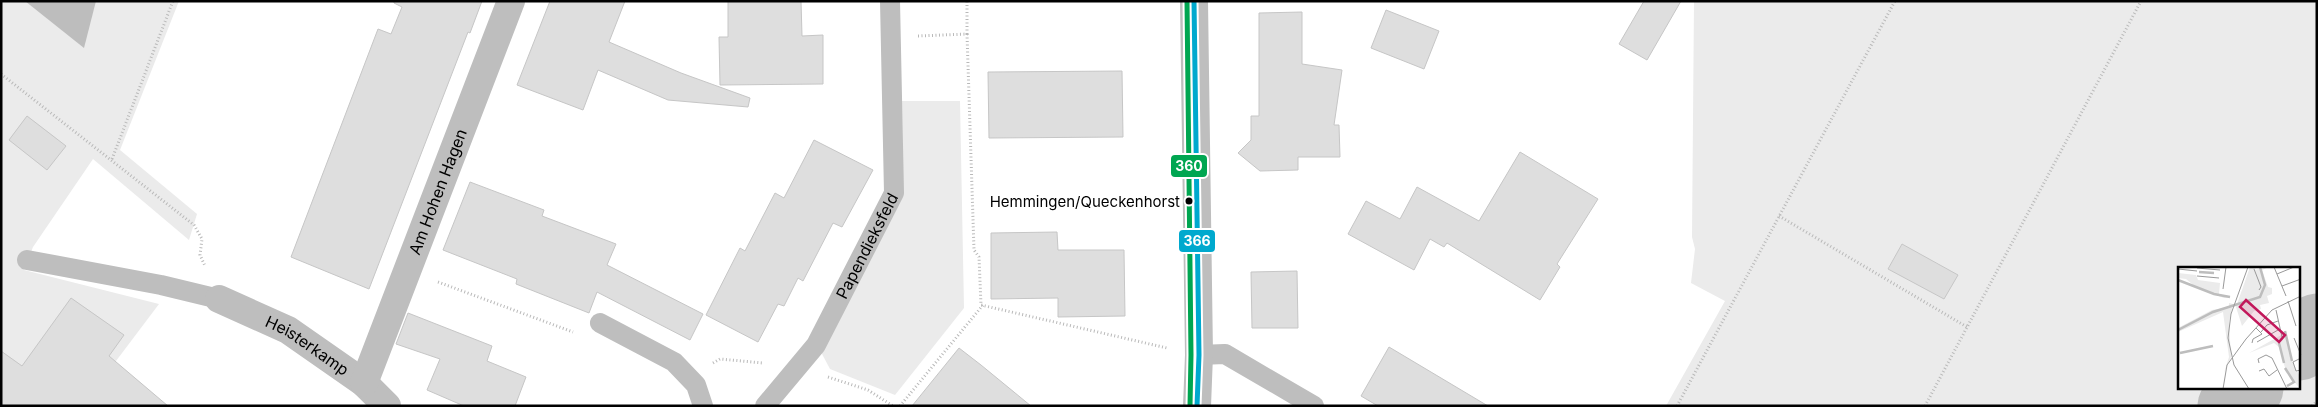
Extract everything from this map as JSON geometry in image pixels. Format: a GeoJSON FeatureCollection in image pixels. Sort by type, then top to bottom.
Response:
{"type":"FeatureCollection","features":[{"type":"Feature","properties":{"kind":"street","name":"Am Hohen Hagen"},"geometry":{"type":"LineString","coordinates":[[364,383],[511,1]]}},
{"type":"Feature","properties":{"kind":"street"},"geometry":{"type":"LineString","coordinates":[[1194,1],[1199,355],[1197,406]]}},
{"type":"Feature","properties":{"kind":"street","name":"Heisterkamp"},"geometry":{"type":"LineString","coordinates":[[219,299],[288,330],[364,383],[387,406]]}},
{"type":"Feature","properties":{"kind":"lane","name":"Papendieksfeld"},"geometry":{"type":"LineString","coordinates":[[765,406],[816,345],[894,193],[890,1]]}},
{"type":"Feature","properties":{"kind":"lane"},"geometry":{"type":"LineString","coordinates":[[27,260],[161,285],[219,299]]}},
{"type":"Feature","properties":{"kind":"lane"},"geometry":{"type":"LineString","coordinates":[[600,323],[674,362],[696,385],[703,406]]}},
{"type":"Feature","properties":{"kind":"lane"},"geometry":{"type":"LineString","coordinates":[[1199,355],[1225,354],[1314,406]]}},
{"type":"Feature","properties":{"kind":"path"},"geometry":{"type":"LineString","coordinates":[[112,159],[173,1]]}},
{"type":"Feature","properties":{"kind":"path"},"geometry":{"type":"LineString","coordinates":[[967,1],[974,250],[979,257],[981,305],[1199,355]]}},
{"type":"Feature","properties":{"kind":"path"},"geometry":{"type":"LineString","coordinates":[[1677,406],[1895,1]]}},
{"type":"Feature","properties":{"kind":"path"},"geometry":{"type":"LineString","coordinates":[[1925,406],[2141,1]]}},
{"type":"Feature","properties":{"kind":"path"},"geometry":{"type":"LineString","coordinates":[[891,37],[967,34]]}},
{"type":"Feature","properties":{"kind":"path"},"geometry":{"type":"LineString","coordinates":[[1,74],[194,225],[202,239],[200,254],[219,299]]}},
{"type":"Feature","properties":{"kind":"path"},"geometry":{"type":"LineString","coordinates":[[1779,216],[1967,327]]}},
{"type":"Feature","properties":{"kind":"path"},"geometry":{"type":"LineString","coordinates":[[407,270],[581,335],[600,323]]}},
{"type":"Feature","properties":{"kind":"path"},"geometry":{"type":"LineString","coordinates":[[900,406],[983,305]]}},
{"type":"Feature","properties":{"kind":"path"},"geometry":{"type":"LineString","coordinates":[[2312,406],[2317,401]]}},
{"type":"Feature","properties":{"kind":"shaded area"},"geometry":{"type":"Polygon","coordinates":[[[1,1],[179,1],[120,150],[197,214],[189,240],[93,159],[33,247],[24,270],[159,304],[82,406],[1,406],[1,1]]]}},
{"type":"Feature","properties":{"kind":"shaded area"},"geometry":{"type":"Polygon","coordinates":[[[25,1],[96,1],[84,48],[25,1]]]}},
{"type":"Feature","properties":{"kind":"shaded area"},"geometry":{"type":"Polygon","coordinates":[[[1694,1],[2317,1],[2317,406],[1666,406],[1725,301],[1691,283],[1695,249],[1692,237],[1694,1]]]}},
{"type":"Feature","properties":{"kind":"shaded area"},"geometry":{"type":"Polygon","coordinates":[[[902,101],[960,101],[964,308],[895,395],[830,369],[821,352],[903,197],[902,101]]]}},
{"type":"Feature","properties":{"kind":"building"},"geometry":{"type":"Polygon","coordinates":[[[394,1],[482,1],[470,33],[468,32],[369,289],[291,257],[378,29],[391,34],[402,7],[394,3],[394,1]]]}},
{"type":"Feature","properties":{"kind":"building"},"geometry":{"type":"Polygon","coordinates":[[[550,1],[625,1],[609,42],[681,73],[750,98],[748,107],[668,100],[598,70],[583,110],[517,85],[550,1]]]}},
{"type":"Feature","properties":{"kind":"building"},"geometry":{"type":"Polygon","coordinates":[[[728,1],[801,1],[802,36],[823,35],[823,84],[720,85],[719,37],[728,37],[728,1]]]}},
{"type":"Feature","properties":{"kind":"building"},"geometry":{"type":"Polygon","coordinates":[[[1644,1],[1681,1],[1647,60],[1619,44],[1644,1]]]}},
{"type":"Feature","properties":{"kind":"building"},"geometry":{"type":"Polygon","coordinates":[[[1386,10],[1439,31],[1424,69],[1371,48],[1386,10]]]}},
{"type":"Feature","properties":{"kind":"building"},"geometry":{"type":"Polygon","coordinates":[[[1302,12],[1302,64],[1342,70],[1334,125],[1339,125],[1340,157],[1298,157],[1298,170],[1260,171],[1238,153],[1251,140],[1251,116],[1259,116],[1259,13],[1302,12]]]}},
{"type":"Feature","properties":{"kind":"building"},"geometry":{"type":"Polygon","coordinates":[[[1122,71],[1123,137],[989,138],[988,72],[1122,71]]]}},
{"type":"Feature","properties":{"kind":"building"},"geometry":{"type":"Polygon","coordinates":[[[27,116],[66,146],[47,170],[9,140],[27,116]]]}},
{"type":"Feature","properties":{"kind":"building"},"geometry":{"type":"Polygon","coordinates":[[[814,140],[873,170],[842,227],[833,223],[803,281],[798,278],[784,306],[778,304],[758,342],[706,315],[740,248],[745,251],[775,193],[784,198],[814,140]]]}},
{"type":"Feature","properties":{"kind":"building"},"geometry":{"type":"Polygon","coordinates":[[[1520,152],[1598,199],[1557,264],[1560,267],[1540,300],[1447,243],[1444,247],[1430,239],[1414,270],[1348,234],[1366,201],[1400,219],[1417,187],[1479,221],[1520,152]]]}},
{"type":"Feature","properties":{"kind":"building"},"geometry":{"type":"Polygon","coordinates":[[[470,182],[544,210],[542,216],[616,244],[607,265],[703,314],[690,340],[597,292],[589,313],[516,284],[517,279],[443,250],[470,182]]]}},
{"type":"Feature","properties":{"kind":"building"},"geometry":{"type":"Polygon","coordinates":[[[1057,232],[1058,250],[1124,250],[1125,316],[1058,317],[1058,298],[991,299],[991,233],[1057,232]]]}},
{"type":"Feature","properties":{"kind":"building"},"geometry":{"type":"Polygon","coordinates":[[[1902,244],[1958,275],[1944,299],[1888,269],[1902,244]]]}},
{"type":"Feature","properties":{"kind":"building"},"geometry":{"type":"Polygon","coordinates":[[[1297,271],[1298,328],[1252,328],[1251,272],[1297,271]]]}},
{"type":"Feature","properties":{"kind":"building"},"geometry":{"type":"Polygon","coordinates":[[[71,298],[124,335],[109,356],[168,406],[1,406],[1,351],[22,366],[71,298]]]}},
{"type":"Feature","properties":{"kind":"building"},"geometry":{"type":"Polygon","coordinates":[[[408,313],[492,346],[487,361],[526,377],[515,406],[464,406],[427,390],[440,359],[396,344],[408,313]]]}},
{"type":"Feature","properties":{"kind":"building"},"geometry":{"type":"Polygon","coordinates":[[[1389,347],[1488,406],[1378,406],[1361,396],[1389,347]]]}},
{"type":"Feature","properties":{"kind":"building"},"geometry":{"type":"Polygon","coordinates":[[[959,348],[981,365],[1031,406],[912,406],[959,348]]]}},
{"type":"Feature","properties":{"kind":"waterway"},"geometry":{"type":"LineString","coordinates":[[2300,347],[2317,326]]}},
{"type":"Feature","properties":{"kind":"waterway"},"geometry":{"type":"LineString","coordinates":[[2230,406],[2249,390]]}},
{"type":"Feature","properties":{"kind":"transit line","name":"360"},"geometry":{"type":"LineString","coordinates":[[1187,1],[1190,406]]}},
{"type":"Feature","properties":{"kind":"transit line","name":"366"},"geometry":{"type":"LineString","coordinates":[[1194,1],[1199,355],[1197,406]]}},
{"type":"Feature","properties":{"kind":"place","name":"Hemmingen/Queckenhorst"},"geometry":{"type":"Point","coordinates":[1189,201]}}]}
